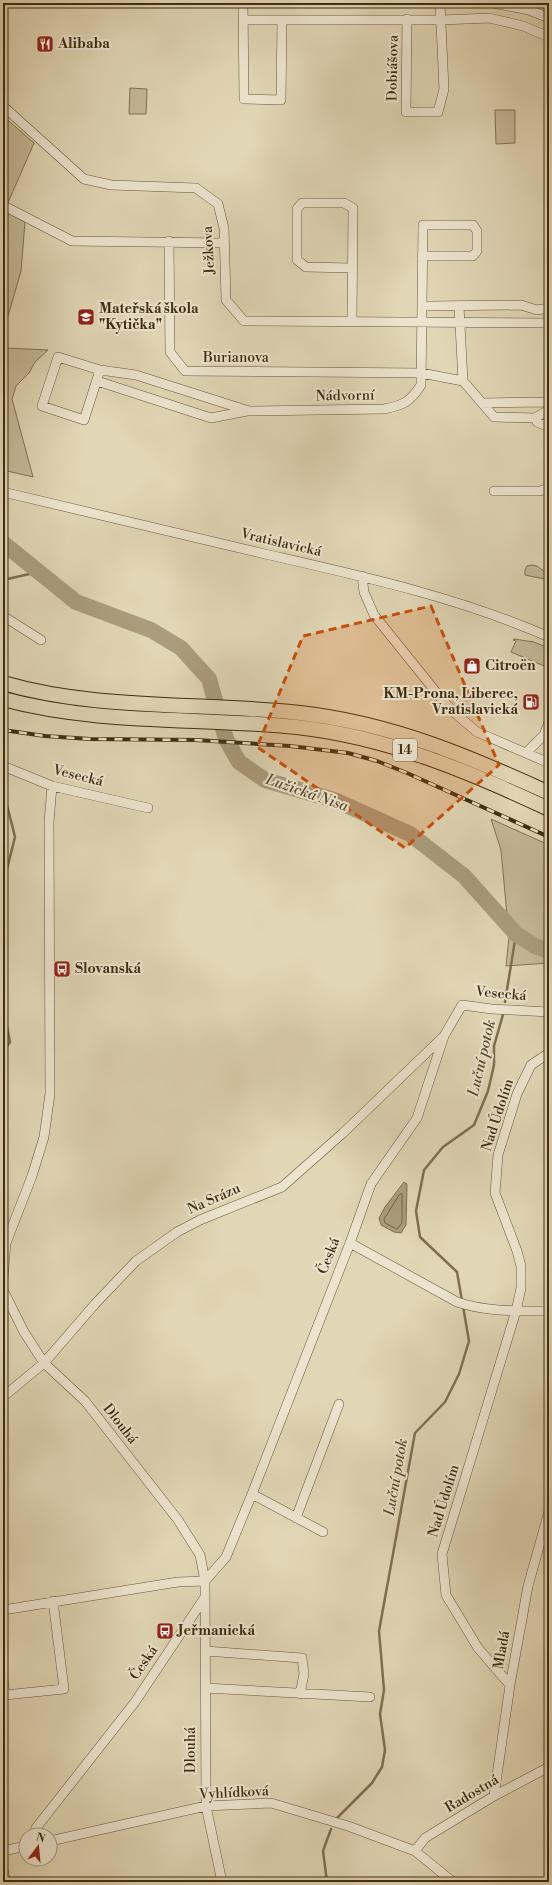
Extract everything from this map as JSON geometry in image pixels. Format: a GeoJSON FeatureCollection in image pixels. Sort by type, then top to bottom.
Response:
{"type":"FeatureCollection","features":[{"type":"Feature","properties":{"kind":"highway","name":"14"},"geometry":{"type":"LineString","coordinates":[[3,683],[49,694],[88,700],[265,710],[351,720],[428,741],[549,793]]}},
{"type":"Feature","properties":{"kind":"highway","name":"14"},"geometry":{"type":"LineString","coordinates":[[3,699],[46,709],[93,716],[251,723],[298,727],[341,734],[387,744],[422,755],[461,770],[549,809]]}},
{"type":"Feature","properties":{"kind":"street"},"geometry":{"type":"LineString","coordinates":[[243,3],[244,99],[281,100],[282,20]]}},
{"type":"Feature","properties":{"kind":"street","name":"Dobiášova"},"geometry":{"type":"LineString","coordinates":[[407,19],[406,112],[438,112],[444,89],[442,20],[440,3]]}},
{"type":"Feature","properties":{"kind":"street"},"geometry":{"type":"LineString","coordinates":[[493,3],[529,10],[549,18]]}},
{"type":"Feature","properties":{"kind":"street","name":"Dobiášova"},"geometry":{"type":"LineString","coordinates":[[243,20],[442,20],[489,18],[523,26],[549,37]]}},
{"type":"Feature","properties":{"kind":"street","name":"Ježkova"},"geometry":{"type":"LineString","coordinates":[[3,106],[84,179],[110,185],[196,188],[218,204],[224,228],[226,300],[244,321],[549,323]]}},
{"type":"Feature","properties":{"kind":"street"},"geometry":{"type":"LineString","coordinates":[[352,268],[306,268],[297,260],[297,209],[302,203],[344,203],[354,208],[352,321]]}},
{"type":"Feature","properties":{"kind":"street"},"geometry":{"type":"LineString","coordinates":[[8,208],[72,241],[169,241],[224,243]]}},
{"type":"Feature","properties":{"kind":"street"},"geometry":{"type":"LineString","coordinates":[[421,373],[422,256],[423,225],[473,225],[477,231],[477,251],[473,256],[422,256]]}},
{"type":"Feature","properties":{"kind":"street","name":"Burianova"},"geometry":{"type":"LineString","coordinates":[[169,241],[170,352],[185,371],[421,373],[463,381]]}},
{"type":"Feature","properties":{"kind":"street"},"geometry":{"type":"LineString","coordinates":[[429,306],[521,305],[537,310],[549,308]]}},
{"type":"Feature","properties":{"kind":"street"},"geometry":{"type":"LineString","coordinates":[[459,306],[463,381],[494,417],[535,418],[549,410]]}},
{"type":"Feature","properties":{"kind":"street","name":"Nádvorní"},"geometry":{"type":"LineString","coordinates":[[100,370],[84,420],[42,406],[58,357],[100,370],[136,375],[248,411]]}},
{"type":"Feature","properties":{"kind":"street","name":"Nádvorní"},"geometry":{"type":"LineString","coordinates":[[97,381],[212,418],[248,411],[384,410],[403,405],[414,397],[421,385],[421,373]]}},
{"type":"Feature","properties":{"kind":"street"},"geometry":{"type":"LineString","coordinates":[[482,403],[549,402]]}},
{"type":"Feature","properties":{"kind":"street"},"geometry":{"type":"LineString","coordinates":[[535,418],[537,422],[549,428]]}},
{"type":"Feature","properties":{"kind":"street"},"geometry":{"type":"LineString","coordinates":[[494,491],[540,491],[549,488]]}},
{"type":"Feature","properties":{"kind":"street","name":"Vratislavická"},"geometry":{"type":"LineString","coordinates":[[3,492],[362,576],[452,600],[549,637]]}},
{"type":"Feature","properties":{"kind":"street"},"geometry":{"type":"LineString","coordinates":[[362,576],[364,592],[374,615],[444,702],[477,732],[549,762]]}},
{"type":"Feature","properties":{"kind":"street"},"geometry":{"type":"LineString","coordinates":[[3,616],[41,640]]}},
{"type":"Feature","properties":{"kind":"street"},"geometry":{"type":"LineString","coordinates":[[526,753],[544,735],[549,722]]}},
{"type":"Feature","properties":{"kind":"street","name":"Vesecká"},"geometry":{"type":"LineString","coordinates":[[4,766],[52,786],[148,808]]}},
{"type":"Feature","properties":{"kind":"street"},"geometry":{"type":"LineString","coordinates":[[3,1279],[6,1243],[32,1176],[44,1137],[50,1094],[49,822],[52,786]]}},
{"type":"Feature","properties":{"kind":"street","name":"Vesecká"},"geometry":{"type":"LineString","coordinates":[[444,1036],[462,1005],[492,1009],[549,1012]]}},
{"type":"Feature","properties":{"kind":"street","name":"Česká"},"geometry":{"type":"LineString","coordinates":[[205,1581],[226,1557],[350,1243],[371,1184],[417,1118],[444,1036]]}},
{"type":"Feature","properties":{"kind":"street","name":"Na Srázu"},"geometry":{"type":"LineString","coordinates":[[3,1397],[44,1363],[95,1304],[136,1261],[177,1232],[228,1208],[282,1187],[343,1133],[444,1036]]}},
{"type":"Feature","properties":{"kind":"street","name":"Nad Údolím"},"geometry":{"type":"LineString","coordinates":[[510,1685],[478,1648],[446,1595],[442,1554],[516,1311],[521,1288],[522,1266],[495,1193],[498,1154],[517,1094],[531,1065],[549,1053]]}},
{"type":"Feature","properties":{"kind":"street"},"geometry":{"type":"LineString","coordinates":[[350,1243],[457,1302],[468,1306],[516,1311],[549,1311]]}},
{"type":"Feature","properties":{"kind":"street","name":"Dlouhá"},"geometry":{"type":"LineString","coordinates":[[3,1290],[24,1332],[44,1363],[85,1401],[178,1520],[200,1555],[205,1581]]}},
{"type":"Feature","properties":{"kind":"street"},"geometry":{"type":"LineString","coordinates":[[296,1518],[339,1404]]}},
{"type":"Feature","properties":{"kind":"street"},"geometry":{"type":"LineString","coordinates":[[252,1494],[323,1532]]}},
{"type":"Feature","properties":{"kind":"street","name":"Mladá"},"geometry":{"type":"LineString","coordinates":[[494,1796],[510,1685],[528,1586],[549,1511]]}},
{"type":"Feature","properties":{"kind":"street"},"geometry":{"type":"LineString","coordinates":[[3,1610],[178,1582],[205,1581],[205,1597]]}},
{"type":"Feature","properties":{"kind":"street","name":"Česká"},"geometry":{"type":"LineString","coordinates":[[37,1827],[135,1702],[205,1597]]}},
{"type":"Feature","properties":{"kind":"street","name":"Dlouhá"},"geometry":{"type":"LineString","coordinates":[[205,1597],[206,1806],[222,1882]]}},
{"type":"Feature","properties":{"kind":"street"},"geometry":{"type":"LineString","coordinates":[[3,1679],[4,1696],[64,1689],[53,1601]]}},
{"type":"Feature","properties":{"kind":"street"},"geometry":{"type":"LineString","coordinates":[[206,1651],[302,1658],[304,1674],[300,1694]]}},
{"type":"Feature","properties":{"kind":"street"},"geometry":{"type":"LineString","coordinates":[[205,1688],[370,1697]]}},
{"type":"Feature","properties":{"kind":"street","name":"Radostná"},"geometry":{"type":"LineString","coordinates":[[415,1851],[425,1838],[494,1796],[549,1767]]}},
{"type":"Feature","properties":{"kind":"street","name":"Vyhlídková"},"geometry":{"type":"LineString","coordinates":[[58,1839],[206,1806],[271,1803],[348,1826],[415,1851],[453,1882]]}},
{"type":"Feature","properties":{"kind":"street"},"geometry":{"type":"LineString","coordinates":[[3,1851],[18,1848]]}},
{"type":"Feature","properties":{"kind":"street"},"geometry":{"type":"LineString","coordinates":[[3,1870],[6,1882]]}},
{"type":"Feature","properties":{"kind":"highlighted area"},"geometry":{"type":"Polygon","coordinates":[[[431,606],[499,765],[405,848],[257,747],[303,636],[431,606]]]}},
{"type":"Feature","properties":{"kind":"shaded area"},"geometry":{"type":"Polygon","coordinates":[[[130,88],[147,89],[146,114],[129,114],[130,88]]]}},
{"type":"Feature","properties":{"kind":"shaded area"},"geometry":{"type":"Polygon","coordinates":[[[495,110],[515,110],[515,143],[496,144],[495,110]]]}},
{"type":"Feature","properties":{"kind":"shaded area"},"geometry":{"type":"Polygon","coordinates":[[[3,116],[34,143],[3,214],[3,116]]]}},
{"type":"Feature","properties":{"kind":"shaded area"},"geometry":{"type":"Polygon","coordinates":[[[9,213],[25,222],[21,271],[8,316],[3,313],[3,225],[9,213]]]}},
{"type":"Feature","properties":{"kind":"shaded area"},"geometry":{"type":"Polygon","coordinates":[[[6,348],[48,350],[35,362],[29,373],[16,386],[12,399],[33,477],[3,470],[3,350],[6,348]]]}},
{"type":"Feature","properties":{"kind":"shaded area"},"geometry":{"type":"Polygon","coordinates":[[[527,566],[537,566],[549,575],[549,580],[525,575],[527,566]]]}},
{"type":"Feature","properties":{"kind":"shaded area"},"geometry":{"type":"Polygon","coordinates":[[[513,640],[534,642],[549,648],[549,668],[511,652],[516,641],[513,640]]]}},
{"type":"Feature","properties":{"kind":"shaded area"},"geometry":{"type":"Polygon","coordinates":[[[491,819],[549,845],[549,963],[506,966],[509,937],[501,850],[491,819]]]}},
{"type":"Feature","properties":{"kind":"water"},"geometry":{"type":"Polygon","coordinates":[[[404,1182],[407,1184],[406,1225],[401,1233],[394,1232],[381,1225],[379,1218],[385,1207],[404,1182]]]}},
{"type":"Feature","properties":{"kind":"waterway","name":"Lužická Nisa"},"geometry":{"type":"LineString","coordinates":[[3,543],[76,602],[151,630],[181,648],[209,679],[226,739],[239,762],[265,780],[337,801],[410,834],[464,876],[516,934],[535,946],[549,951]]}},
{"type":"Feature","properties":{"kind":"waterway"},"geometry":{"type":"LineString","coordinates":[[3,580],[38,572]]}},
{"type":"Feature","properties":{"kind":"waterway"},"geometry":{"type":"LineString","coordinates":[[3,789],[15,837],[3,885]]}},
{"type":"Feature","properties":{"kind":"waterway","name":"Luční potok"},"geometry":{"type":"LineString","coordinates":[[505,1002],[516,934]]}},
{"type":"Feature","properties":{"kind":"waterway"},"geometry":{"type":"LineString","coordinates":[[3,1006],[10,1042],[3,1052]]}},
{"type":"Feature","properties":{"kind":"waterway","name":"Luční potok"},"geometry":{"type":"LineString","coordinates":[[462,1301],[457,1272],[420,1237],[416,1211],[424,1170],[443,1147],[474,1125],[488,1091],[494,1065],[494,1046],[504,1011]]}},
{"type":"Feature","properties":{"kind":"waterway","name":"Luční potok"},"geometry":{"type":"LineString","coordinates":[[336,1819],[372,1783],[382,1767],[385,1750],[380,1714],[384,1690],[379,1631],[415,1433],[445,1402],[459,1374],[469,1341],[463,1306]]}},
{"type":"Feature","properties":{"kind":"waterway","name":"Luční potok"},"geometry":{"type":"LineString","coordinates":[[327,1882],[323,1851],[331,1829]]}},
{"type":"Feature","properties":{"kind":"railway"},"geometry":{"type":"LineString","coordinates":[[3,730],[45,736],[90,739],[196,740],[290,746],[348,753],[377,761],[407,773],[549,837]]}},
{"type":"Feature","properties":{"kind":"place","name":"Alibaba"},"geometry":{"type":"Point","coordinates":[45,44]}},
{"type":"Feature","properties":{"kind":"place","name":"Mateřská škola \"Kytička\""},"geometry":{"type":"Point","coordinates":[86,317]}},
{"type":"Feature","properties":{"kind":"place","name":"Citroën"},"geometry":{"type":"Point","coordinates":[472,666]}},
{"type":"Feature","properties":{"kind":"place","name":"KM-Prona, Liberec, Vratislavická"},"geometry":{"type":"Point","coordinates":[531,702]}},
{"type":"Feature","properties":{"kind":"place","name":"Slovanská"},"geometry":{"type":"Point","coordinates":[62,969]}},
{"type":"Feature","properties":{"kind":"place","name":"Jeřmanická"},"geometry":{"type":"Point","coordinates":[165,1631]}}]}
